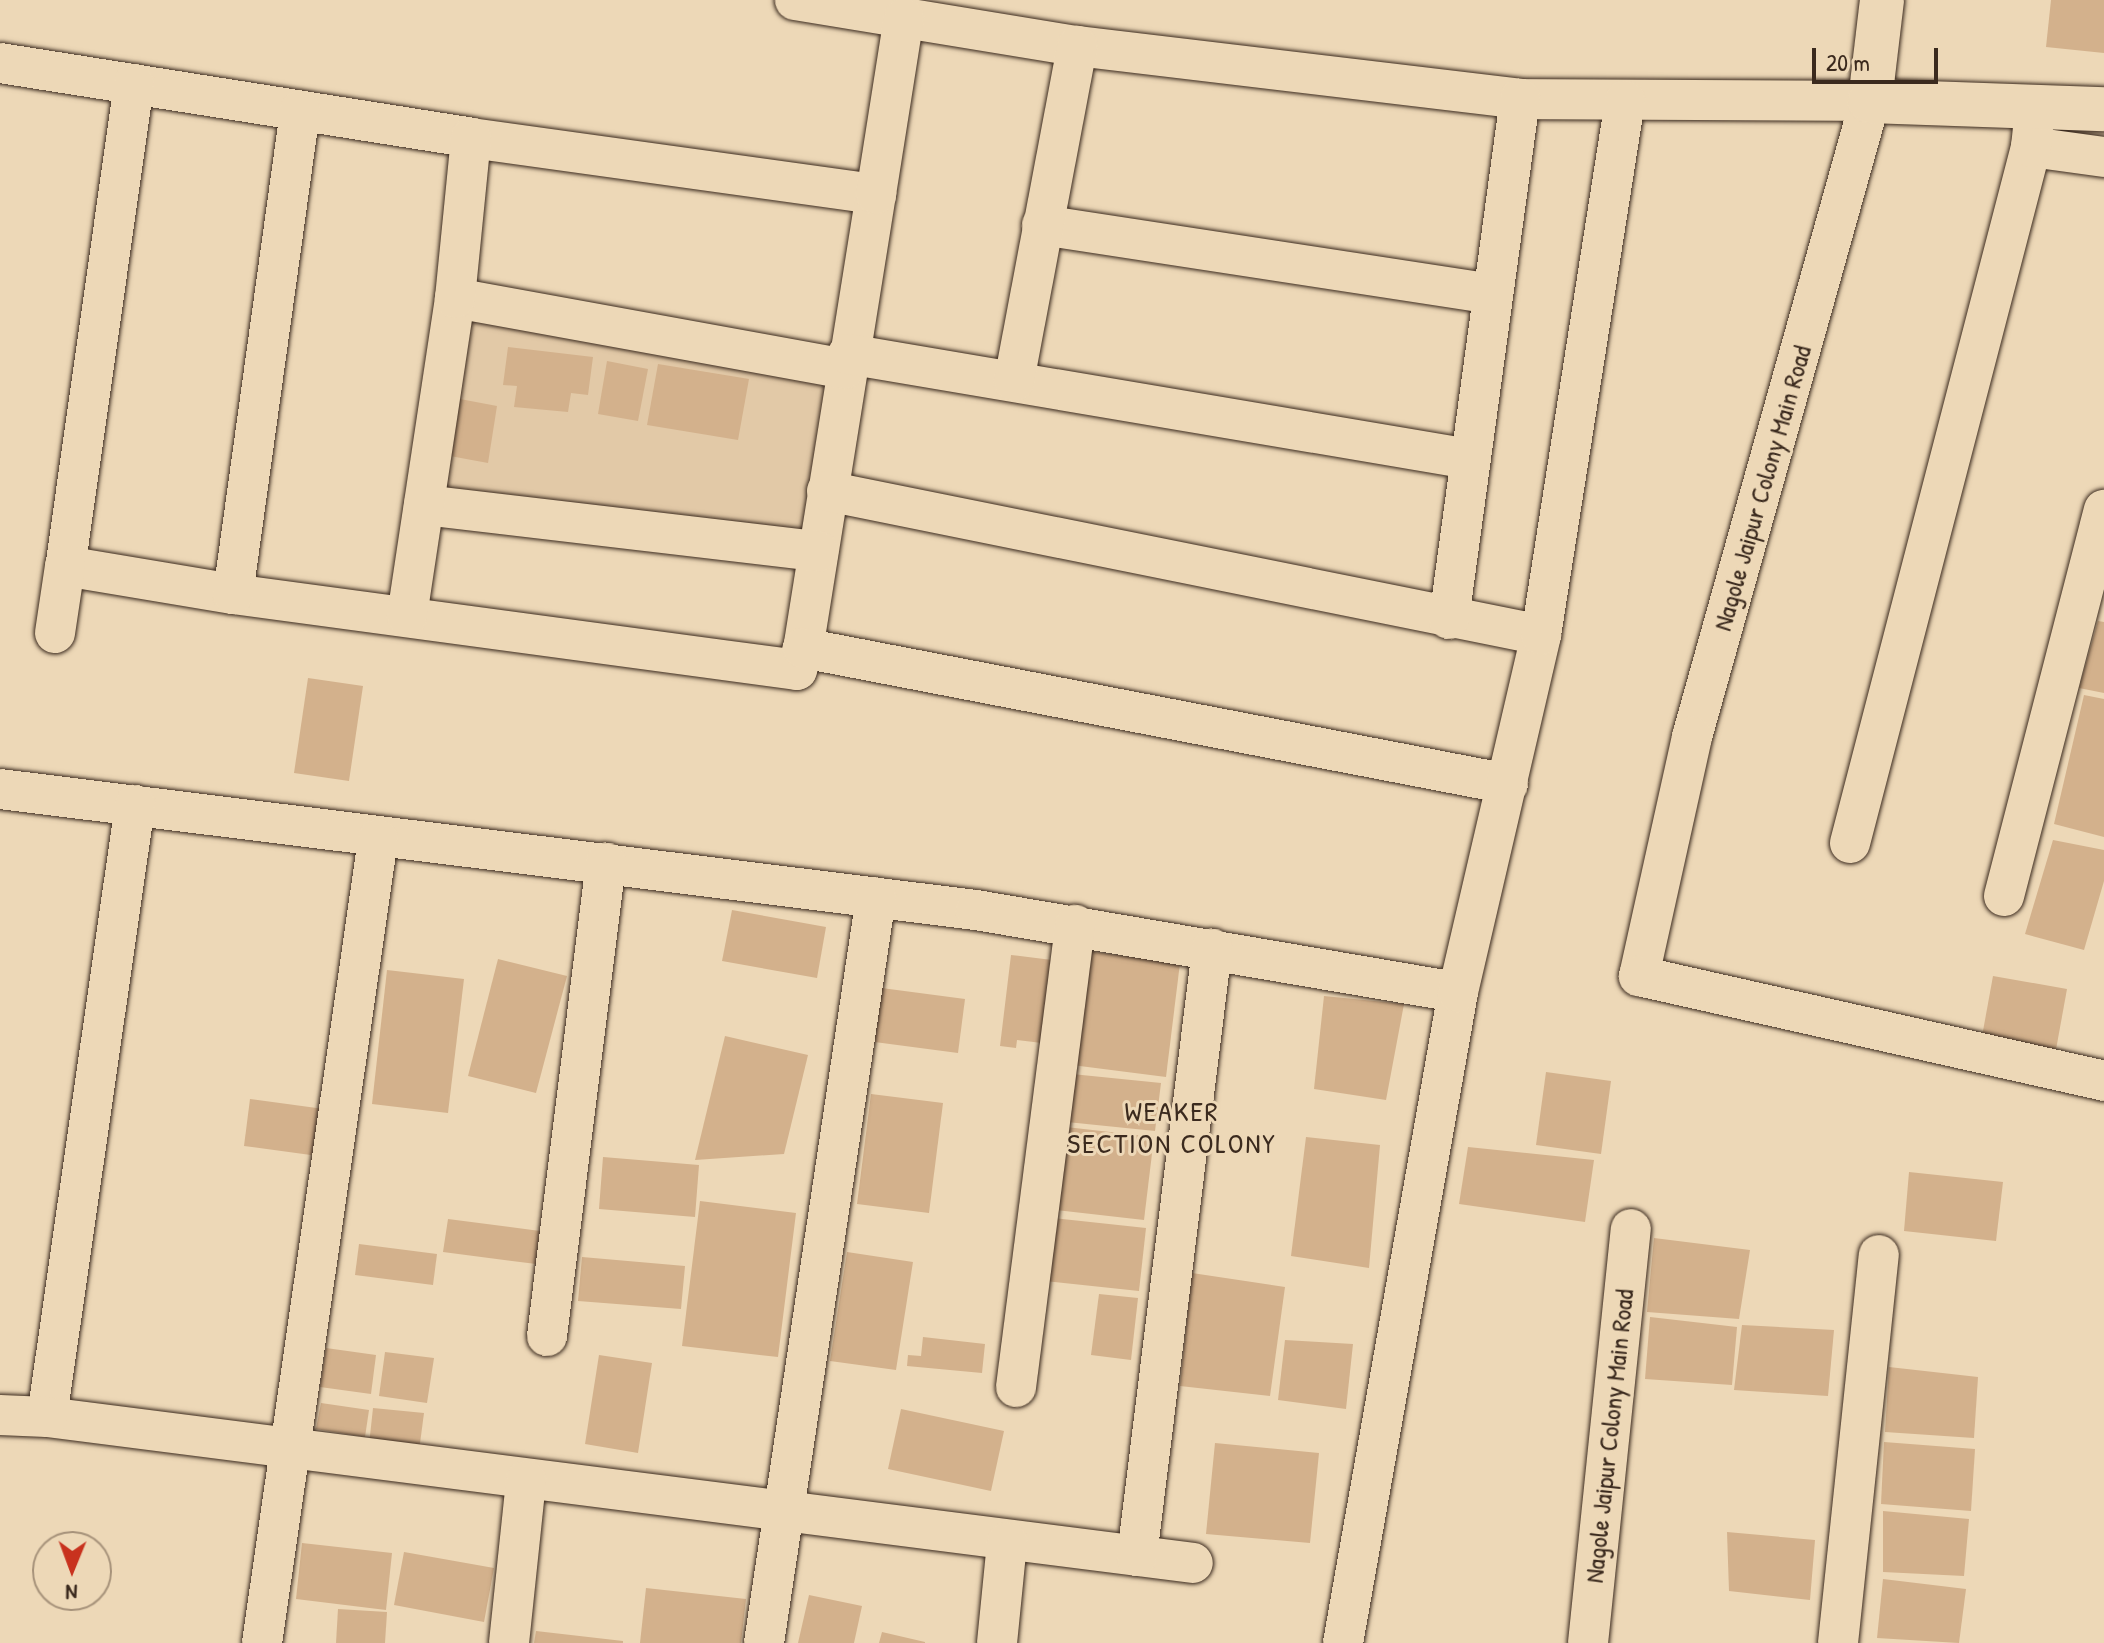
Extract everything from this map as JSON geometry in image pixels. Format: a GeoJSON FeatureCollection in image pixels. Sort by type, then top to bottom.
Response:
{"type":"FeatureCollection","features":[{"type":"Feature","properties":{"kind":"street"},"geometry":{"type":"LineString","coordinates":[[795,0],[1077,46],[1520,99],[1870,101],[2045,128],[2104,157]]}},
{"type":"Feature","properties":{"kind":"street","name":"Nagole Jaipur Colony Main Road"},"geometry":{"type":"LineString","coordinates":[[1882,0],[1870,101],[1692,737],[1639,976],[2104,1081]]}},
{"type":"Feature","properties":{"kind":"street"},"geometry":{"type":"LineString","coordinates":[[65,566],[233,594],[797,670],[904,18]]}},
{"type":"Feature","properties":{"kind":"street"},"geometry":{"type":"LineString","coordinates":[[1014,381],[1077,46]]}},
{"type":"Feature","properties":{"kind":"street"},"geometry":{"type":"LineString","coordinates":[[0,63],[471,138],[876,194]]}},
{"type":"Feature","properties":{"kind":"street"},"geometry":{"type":"LineString","coordinates":[[55,633],[134,84]]}},
{"type":"Feature","properties":{"kind":"street"},"geometry":{"type":"LineString","coordinates":[[1449,619],[1520,99]]}},
{"type":"Feature","properties":{"kind":"street"},"geometry":{"type":"LineString","coordinates":[[1343,1643],[1458,992],[1541,635],[1625,101]]}},
{"type":"Feature","properties":{"kind":"street"},"geometry":{"type":"LineString","coordinates":[[2045,128],[2104,109]]}},
{"type":"Feature","properties":{"kind":"street"},"geometry":{"type":"LineString","coordinates":[[233,594],[300,111]]}},
{"type":"Feature","properties":{"kind":"street"},"geometry":{"type":"LineString","coordinates":[[1850,843],[2045,128]]}},
{"type":"Feature","properties":{"kind":"street"},"geometry":{"type":"LineString","coordinates":[[407,616],[455,298],[471,138]]}},
{"type":"Feature","properties":{"kind":"street"},"geometry":{"type":"LineString","coordinates":[[1042,225],[1491,294]]}},
{"type":"Feature","properties":{"kind":"street"},"geometry":{"type":"LineString","coordinates":[[455,298],[847,361],[1014,381],[1469,459]]}},
{"type":"Feature","properties":{"kind":"street"},"geometry":{"type":"LineString","coordinates":[[827,491],[1449,619],[1541,635]]}},
{"type":"Feature","properties":{"kind":"street"},"geometry":{"type":"LineString","coordinates":[[424,505],[818,551]]}},
{"type":"Feature","properties":{"kind":"street"},"geometry":{"type":"LineString","coordinates":[[2004,896],[2104,510]]}},
{"type":"Feature","properties":{"kind":"street"},"geometry":{"type":"LineString","coordinates":[[803,648],[1508,784]]}},
{"type":"Feature","properties":{"kind":"street"},"geometry":{"type":"LineString","coordinates":[[0,789],[378,839],[606,863],[876,897],[1075,925],[1458,992]]}},
{"type":"Feature","properties":{"kind":"street"},"geometry":{"type":"LineString","coordinates":[[47,1417],[135,805]]}},
{"type":"Feature","properties":{"kind":"street"},"geometry":{"type":"LineString","coordinates":[[262,1643],[378,839]]}},
{"type":"Feature","properties":{"kind":"street"},"geometry":{"type":"LineString","coordinates":[[547,1336],[606,863]]}},
{"type":"Feature","properties":{"kind":"street"},"geometry":{"type":"LineString","coordinates":[[764,1643],[876,897]]}},
{"type":"Feature","properties":{"kind":"street"},"geometry":{"type":"LineString","coordinates":[[1016,1387],[1075,925]]}},
{"type":"Feature","properties":{"kind":"street"},"geometry":{"type":"LineString","coordinates":[[1137,1556],[1212,949]]}},
{"type":"Feature","properties":{"kind":"street","name":"Nagole Jaipur Colony Main Road"},"geometry":{"type":"LineString","coordinates":[[1588,1643],[1631,1229]]}},
{"type":"Feature","properties":{"kind":"street"},"geometry":{"type":"LineString","coordinates":[[1838,1643],[1879,1255]]}},
{"type":"Feature","properties":{"kind":"street"},"geometry":{"type":"LineString","coordinates":[[0,1415],[47,1417],[291,1447],[526,1481],[783,1508],[1007,1542],[1193,1563]]}},
{"type":"Feature","properties":{"kind":"street"},"geometry":{"type":"LineString","coordinates":[[509,1643],[526,1481]]}},
{"type":"Feature","properties":{"kind":"street"},"geometry":{"type":"LineString","coordinates":[[997,1643],[1007,1542]]}},
{"type":"Feature","properties":{"kind":"shaded area"},"geometry":{"type":"Polygon","coordinates":[[[470,320],[825,382],[805,532],[441,490],[470,320]]]}},
{"type":"Feature","properties":{"kind":"building"},"geometry":{"type":"Polygon","coordinates":[[[2051,0],[2104,0],[2104,53],[2046,47],[2051,0]]]}},
{"type":"Feature","properties":{"kind":"building"},"geometry":{"type":"Polygon","coordinates":[[[508,347],[593,357],[588,395],[571,393],[568,412],[514,407],[517,386],[503,385],[508,347]]]}},
{"type":"Feature","properties":{"kind":"building"},"geometry":{"type":"Polygon","coordinates":[[[607,361],[648,369],[638,421],[598,414],[607,361]]]}},
{"type":"Feature","properties":{"kind":"building"},"geometry":{"type":"Polygon","coordinates":[[[658,364],[749,379],[738,440],[647,425],[658,364]]]}},
{"type":"Feature","properties":{"kind":"building"},"geometry":{"type":"Polygon","coordinates":[[[460,399],[497,406],[488,463],[450,456],[460,399]]]}},
{"type":"Feature","properties":{"kind":"building"},"geometry":{"type":"Polygon","coordinates":[[[2098,621],[2104,622],[2104,693],[2079,688],[2098,621]]]}},
{"type":"Feature","properties":{"kind":"building"},"geometry":{"type":"Polygon","coordinates":[[[308,678],[363,686],[349,781],[294,773],[308,678]]]}},
{"type":"Feature","properties":{"kind":"building"},"geometry":{"type":"Polygon","coordinates":[[[2084,695],[2104,699],[2104,837],[2054,824],[2084,695]]]}},
{"type":"Feature","properties":{"kind":"building"},"geometry":{"type":"Polygon","coordinates":[[[2053,840],[2104,850],[2104,881],[2084,950],[2025,934],[2053,840]]]}},
{"type":"Feature","properties":{"kind":"building"},"geometry":{"type":"Polygon","coordinates":[[[732,910],[826,927],[817,978],[722,961],[732,910]]]}},
{"type":"Feature","properties":{"kind":"building"},"geometry":{"type":"Polygon","coordinates":[[[1086,951],[1180,963],[1166,1077],[1072,1065],[1086,951]]]}},
{"type":"Feature","properties":{"kind":"building"},"geometry":{"type":"Polygon","coordinates":[[[1011,955],[1060,961],[1050,1044],[1017,1040],[1016,1048],[1000,1046],[1011,955]]]}},
{"type":"Feature","properties":{"kind":"building"},"geometry":{"type":"Polygon","coordinates":[[[498,959],[567,976],[536,1093],[468,1076],[498,959]]]}},
{"type":"Feature","properties":{"kind":"building"},"geometry":{"type":"Polygon","coordinates":[[[387,970],[464,979],[448,1113],[372,1104],[387,970]]]}},
{"type":"Feature","properties":{"kind":"building"},"geometry":{"type":"Polygon","coordinates":[[[1993,976],[2067,989],[2055,1055],[1981,1042],[1993,976]]]}},
{"type":"Feature","properties":{"kind":"building"},"geometry":{"type":"Polygon","coordinates":[[[874,987],[965,999],[958,1053],[867,1041],[874,987]]]}},
{"type":"Feature","properties":{"kind":"building"},"geometry":{"type":"Polygon","coordinates":[[[1324,996],[1404,1004],[1386,1100],[1314,1089],[1324,996]]]}},
{"type":"Feature","properties":{"kind":"building"},"geometry":{"type":"Polygon","coordinates":[[[725,1036],[808,1055],[784,1154],[695,1160],[725,1036]]]}},
{"type":"Feature","properties":{"kind":"building"},"geometry":{"type":"Polygon","coordinates":[[[1546,1072],[1611,1081],[1601,1154],[1536,1145],[1546,1072]]]}},
{"type":"Feature","properties":{"kind":"building"},"geometry":{"type":"Polygon","coordinates":[[[1072,1074],[1161,1083],[1155,1131],[1067,1122],[1072,1074]]]}},
{"type":"Feature","properties":{"kind":"building"},"geometry":{"type":"Polygon","coordinates":[[[871,1094],[943,1103],[929,1213],[857,1204],[871,1094]]]}},
{"type":"Feature","properties":{"kind":"building"},"geometry":{"type":"Polygon","coordinates":[[[250,1099],[324,1109],[318,1156],[244,1146],[250,1099]]]}},
{"type":"Feature","properties":{"kind":"building"},"geometry":{"type":"Polygon","coordinates":[[[1066,1127],[1154,1137],[1144,1220],[1056,1210],[1066,1127]]]}},
{"type":"Feature","properties":{"kind":"building"},"geometry":{"type":"Polygon","coordinates":[[[1306,1137],[1380,1145],[1369,1268],[1291,1256],[1306,1137]]]}},
{"type":"Feature","properties":{"kind":"building"},"geometry":{"type":"Polygon","coordinates":[[[1468,1147],[1594,1160],[1585,1222],[1459,1204],[1468,1147]]]}},
{"type":"Feature","properties":{"kind":"building"},"geometry":{"type":"Polygon","coordinates":[[[603,1157],[699,1165],[695,1217],[599,1209],[603,1157]]]}},
{"type":"Feature","properties":{"kind":"building"},"geometry":{"type":"Polygon","coordinates":[[[1909,1172],[2003,1182],[1996,1241],[1904,1231],[1909,1172]]]}},
{"type":"Feature","properties":{"kind":"building"},"geometry":{"type":"Polygon","coordinates":[[[700,1201],[796,1213],[778,1357],[682,1346],[700,1201]]]}},
{"type":"Feature","properties":{"kind":"building"},"geometry":{"type":"Polygon","coordinates":[[[1053,1218],[1146,1228],[1139,1291],[1045,1281],[1053,1218]]]}},
{"type":"Feature","properties":{"kind":"building"},"geometry":{"type":"Polygon","coordinates":[[[448,1219],[540,1231],[536,1264],[443,1252],[448,1219]]]}},
{"type":"Feature","properties":{"kind":"building"},"geometry":{"type":"Polygon","coordinates":[[[1654,1238],[1750,1250],[1739,1319],[1647,1312],[1654,1238]]]}},
{"type":"Feature","properties":{"kind":"building"},"geometry":{"type":"Polygon","coordinates":[[[359,1244],[437,1254],[433,1285],[355,1275],[359,1244]]]}},
{"type":"Feature","properties":{"kind":"building"},"geometry":{"type":"Polygon","coordinates":[[[847,1252],[913,1262],[896,1370],[830,1361],[847,1252]]]}},
{"type":"Feature","properties":{"kind":"building"},"geometry":{"type":"Polygon","coordinates":[[[582,1257],[685,1266],[681,1309],[578,1301],[582,1257]]]}},
{"type":"Feature","properties":{"kind":"building"},"geometry":{"type":"Polygon","coordinates":[[[1192,1273],[1285,1287],[1270,1396],[1180,1386],[1192,1273]]]}},
{"type":"Feature","properties":{"kind":"building"},"geometry":{"type":"Polygon","coordinates":[[[1099,1294],[1138,1298],[1131,1360],[1091,1355],[1099,1294]]]}},
{"type":"Feature","properties":{"kind":"building"},"geometry":{"type":"Polygon","coordinates":[[[1650,1317],[1737,1327],[1732,1385],[1645,1379],[1650,1317]]]}},
{"type":"Feature","properties":{"kind":"building"},"geometry":{"type":"Polygon","coordinates":[[[1742,1325],[1834,1330],[1828,1396],[1734,1390],[1742,1325]]]}},
{"type":"Feature","properties":{"kind":"building"},"geometry":{"type":"Polygon","coordinates":[[[923,1337],[985,1344],[982,1373],[907,1366],[908,1355],[921,1356],[923,1337]]]}},
{"type":"Feature","properties":{"kind":"building"},"geometry":{"type":"Polygon","coordinates":[[[1285,1340],[1353,1344],[1346,1409],[1278,1400],[1285,1340]]]}},
{"type":"Feature","properties":{"kind":"building"},"geometry":{"type":"Polygon","coordinates":[[[326,1348],[376,1355],[371,1394],[320,1387],[326,1348]]]}},
{"type":"Feature","properties":{"kind":"building"},"geometry":{"type":"Polygon","coordinates":[[[385,1352],[434,1358],[427,1403],[379,1396],[385,1352]]]}},
{"type":"Feature","properties":{"kind":"building"},"geometry":{"type":"Polygon","coordinates":[[[599,1355],[652,1363],[638,1453],[585,1444],[599,1355]]]}},
{"type":"Feature","properties":{"kind":"building"},"geometry":{"type":"Polygon","coordinates":[[[1889,1367],[1978,1377],[1974,1438],[1885,1432],[1889,1367]]]}},
{"type":"Feature","properties":{"kind":"building"},"geometry":{"type":"Polygon","coordinates":[[[321,1403],[369,1410],[365,1437],[316,1429],[321,1403]]]}},
{"type":"Feature","properties":{"kind":"building"},"geometry":{"type":"Polygon","coordinates":[[[373,1408],[424,1413],[419,1451],[369,1445],[373,1408]]]}},
{"type":"Feature","properties":{"kind":"building"},"geometry":{"type":"Polygon","coordinates":[[[901,1409],[1004,1431],[991,1491],[888,1469],[901,1409]]]}},
{"type":"Feature","properties":{"kind":"building"},"geometry":{"type":"Polygon","coordinates":[[[1884,1442],[1975,1449],[1971,1511],[1881,1504],[1884,1442]]]}},
{"type":"Feature","properties":{"kind":"building"},"geometry":{"type":"Polygon","coordinates":[[[1215,1443],[1319,1453],[1310,1543],[1206,1534],[1215,1443]]]}},
{"type":"Feature","properties":{"kind":"building"},"geometry":{"type":"Polygon","coordinates":[[[1883,1511],[1969,1519],[1964,1576],[1883,1572],[1883,1511]]]}},
{"type":"Feature","properties":{"kind":"building"},"geometry":{"type":"Polygon","coordinates":[[[1727,1532],[1815,1540],[1810,1600],[1729,1591],[1727,1532]]]}},
{"type":"Feature","properties":{"kind":"building"},"geometry":{"type":"Polygon","coordinates":[[[302,1543],[392,1553],[386,1610],[296,1599],[302,1543]]]}},
{"type":"Feature","properties":{"kind":"building"},"geometry":{"type":"Polygon","coordinates":[[[404,1552],[494,1568],[484,1622],[394,1605],[404,1552]]]}},
{"type":"Feature","properties":{"kind":"building"},"geometry":{"type":"Polygon","coordinates":[[[1883,1579],[1966,1589],[1959,1643],[1877,1638],[1883,1579]]]}},
{"type":"Feature","properties":{"kind":"building"},"geometry":{"type":"Polygon","coordinates":[[[646,1588],[746,1599],[741,1643],[640,1643],[646,1588]]]}},
{"type":"Feature","properties":{"kind":"building"},"geometry":{"type":"Polygon","coordinates":[[[809,1595],[862,1606],[854,1643],[798,1643],[809,1595]]]}},
{"type":"Feature","properties":{"kind":"building"},"geometry":{"type":"Polygon","coordinates":[[[338,1609],[387,1612],[385,1643],[336,1643],[338,1609]]]}},
{"type":"Feature","properties":{"kind":"building"},"geometry":{"type":"Polygon","coordinates":[[[536,1631],[623,1641],[623,1643],[534,1643],[536,1631]]]}},
{"type":"Feature","properties":{"kind":"building"},"geometry":{"type":"Polygon","coordinates":[[[882,1632],[925,1642],[925,1643],[879,1643],[882,1632]]]}},
{"type":"Feature","properties":{"kind":"district","name":"WEAKER SECTION COLONY"},"geometry":{"type":"Point","coordinates":[1172,1127]}}]}
